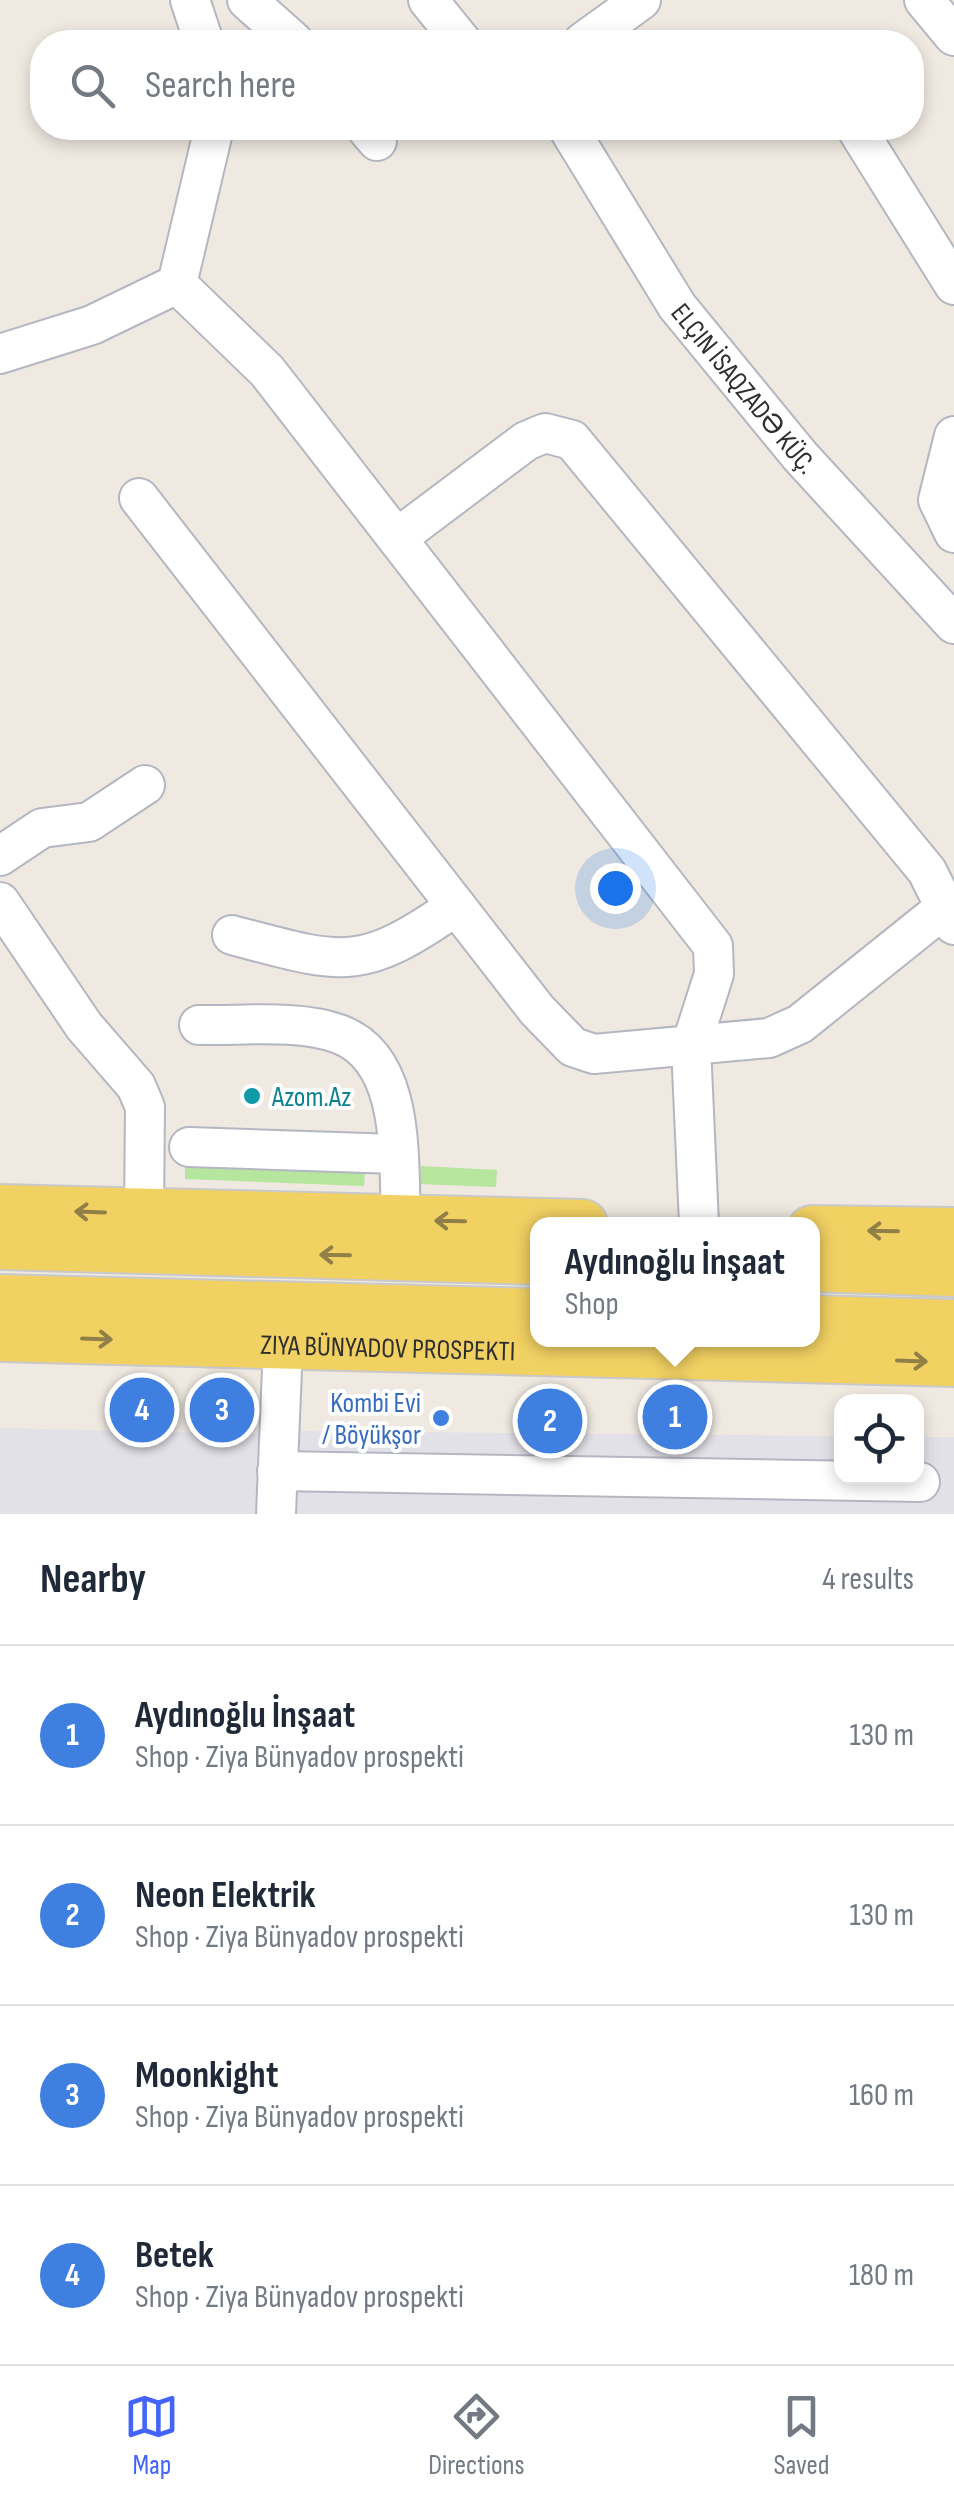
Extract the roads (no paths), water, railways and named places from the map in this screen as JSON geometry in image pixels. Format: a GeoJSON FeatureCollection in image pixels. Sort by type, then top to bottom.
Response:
{"type":"FeatureCollection","features":[{"type":"Feature","properties":{"kind":"main road"},"geometry":{"type":"LineString","coordinates":[[0,1210],[401,1220],[530,1236]]}},
{"type":"Feature","properties":{"kind":"main road"},"geometry":{"type":"LineString","coordinates":[[820,1230],[954,1232]]}},
{"type":"Feature","properties":{"kind":"main road"},"geometry":{"type":"LineString","coordinates":[[0,1245],[530,1236]]}},
{"type":"Feature","properties":{"kind":"main road"},"geometry":{"type":"LineString","coordinates":[[826,1266],[954,1272]]}},
{"type":"Feature","properties":{"kind":"main road","name":"ZIYA BÜNYADOV PROSPEKTI"},"geometry":{"type":"LineString","coordinates":[[14,1301],[530,1314]]}},
{"type":"Feature","properties":{"kind":"main road"},"geometry":{"type":"LineString","coordinates":[[820,1320],[954,1324]]}},
{"type":"Feature","properties":{"kind":"main road","name":"ZIYA BÜNYADOV PROSPEKTI"},"geometry":{"type":"LineString","coordinates":[[0,1337],[954,1362]]}},
{"type":"Feature","properties":{"kind":"main road"},"geometry":{"type":"LineString","coordinates":[[766,1347],[856,1359]]}},
{"type":"Feature","properties":{"kind":"street"},"geometry":{"type":"LineString","coordinates":[[190,0],[200,30]]}},
{"type":"Feature","properties":{"kind":"street"},"geometry":{"type":"LineString","coordinates":[[247,0],[281,30]]}},
{"type":"Feature","properties":{"kind":"street"},"geometry":{"type":"LineString","coordinates":[[428,0],[452,30]]}},
{"type":"Feature","properties":{"kind":"street"},"geometry":{"type":"LineString","coordinates":[[600,30],[641,0]]}},
{"type":"Feature","properties":{"kind":"street"},"geometry":{"type":"LineString","coordinates":[[924,0],[954,36]]}},
{"type":"Feature","properties":{"kind":"street"},"geometry":{"type":"LineString","coordinates":[[178,284],[211,140]]}},
{"type":"Feature","properties":{"kind":"street","name":"ELÇIN İSAQZADƏ KÜÇ."},"geometry":{"type":"LineString","coordinates":[[575,140],[676,306],[800,456],[954,624]]}},
{"type":"Feature","properties":{"kind":"street"},"geometry":{"type":"LineString","coordinates":[[863,140],[954,285]]}},
{"type":"Feature","properties":{"kind":"street"},"geometry":{"type":"LineString","coordinates":[[0,354],[92,325],[178,284]]}},
{"type":"Feature","properties":{"kind":"street"},"geometry":{"type":"LineString","coordinates":[[178,284],[267,371],[713,946],[714,974],[692,1046],[699,1217]]}},
{"type":"Feature","properties":{"kind":"street"},"geometry":{"type":"LineString","coordinates":[[139,498],[537,1010],[572,1047],[594,1054],[769,1038],[800,1024],[951,915],[928,871],[572,440],[545,432],[526,441],[397,538]]}},
{"type":"Feature","properties":{"kind":"street"},"geometry":{"type":"LineString","coordinates":[[954,436],[938,500],[954,533]]}},
{"type":"Feature","properties":{"kind":"street"},"geometry":{"type":"LineString","coordinates":[[0,856],[42,828],[89,822],[144,785]]}},
{"type":"Feature","properties":{"kind":"street"},"geometry":{"type":"LineString","coordinates":[[0,902],[84,1026],[136,1086],[144,1107],[144,1214]]}},
{"type":"Feature","properties":{"kind":"street"},"geometry":{"type":"LineString","coordinates":[[232,935],[317,958],[356,960],[408,940],[456,906]]}},
{"type":"Feature","properties":{"kind":"street"},"geometry":{"type":"LineString","coordinates":[[200,1024],[311,1028],[338,1034],[363,1046],[379,1066],[388,1089],[401,1220]]}},
{"type":"Feature","properties":{"kind":"street"},"geometry":{"type":"LineString","coordinates":[[189,1148],[397,1154]]}},
{"type":"Feature","properties":{"kind":"street"},"geometry":{"type":"LineString","coordinates":[[276,1514],[283,1345]]}},
{"type":"Feature","properties":{"kind":"street"},"geometry":{"type":"LineString","coordinates":[[278,1470],[834,1480]]}},
{"type":"Feature","properties":{"kind":"place","name":"Azom.Az"},"geometry":{"type":"Point","coordinates":[252,1096]}},
{"type":"Feature","properties":{"kind":"place","name":"Betek"},"geometry":{"type":"Point","coordinates":[142,1410]}},
{"type":"Feature","properties":{"kind":"place","name":"Moonkight"},"geometry":{"type":"Point","coordinates":[222,1410]}},
{"type":"Feature","properties":{"kind":"place","name":"Aydınoğlu İnşaat"},"geometry":{"type":"Point","coordinates":[675,1417]}},
{"type":"Feature","properties":{"kind":"place","name":"Kombi Evi / Böyükşor"},"geometry":{"type":"Point","coordinates":[441,1418]}},
{"type":"Feature","properties":{"kind":"place","name":"Neon Elektrik"},"geometry":{"type":"Point","coordinates":[550,1421]}}]}
